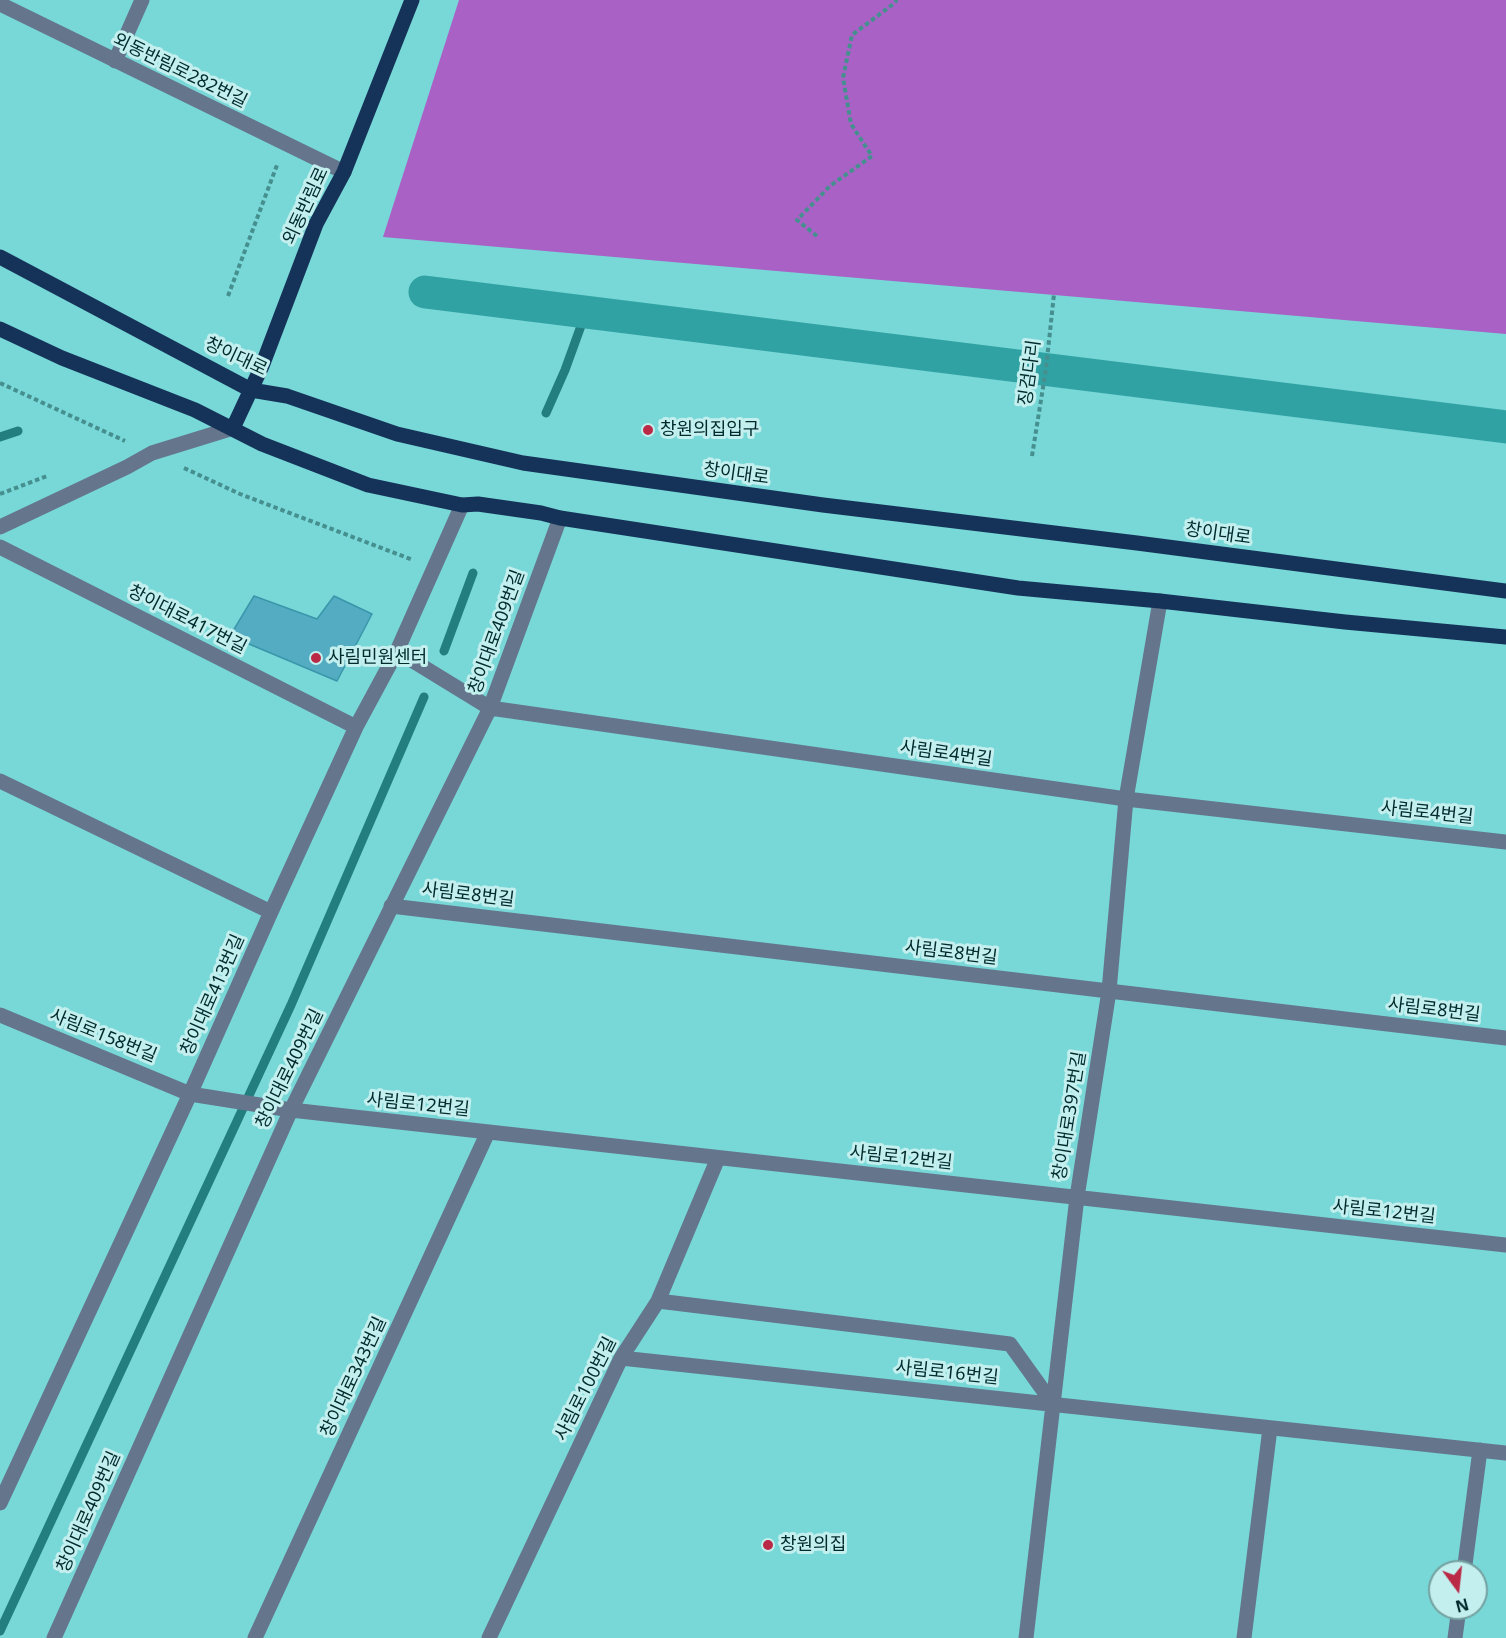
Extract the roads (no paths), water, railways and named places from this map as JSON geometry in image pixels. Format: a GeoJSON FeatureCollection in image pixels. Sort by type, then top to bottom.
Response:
{"type":"FeatureCollection","features":[{"type":"Feature","properties":{"kind":"main road","name":"외동반림로"},"geometry":{"type":"LineString","coordinates":[[233,428],[262,366],[316,224],[344,172],[412,0]]}},
{"type":"Feature","properties":{"kind":"main road","name":"창이대로"},"geometry":{"type":"LineString","coordinates":[[0,257],[251,390],[287,396],[397,434],[523,463],[823,505],[1506,591]]}},
{"type":"Feature","properties":{"kind":"main road"},"geometry":{"type":"LineString","coordinates":[[4,334],[195,410],[262,444],[368,485],[462,505],[478,504],[541,513],[560,518],[1018,588],[1506,637]]}},
{"type":"Feature","properties":{"kind":"street"},"geometry":{"type":"LineString","coordinates":[[115,61],[142,0]]}},
{"type":"Feature","properties":{"kind":"street","name":"외동반림로282번길"},"geometry":{"type":"LineString","coordinates":[[0,4],[344,172]]}},
{"type":"Feature","properties":{"kind":"street"},"geometry":{"type":"LineString","coordinates":[[0,527],[128,467],[152,453],[233,428]]}},
{"type":"Feature","properties":{"kind":"street","name":"창이대로413번길"},"geometry":{"type":"LineString","coordinates":[[0,1503],[190,1094],[356,727],[397,651],[462,505]]}},
{"type":"Feature","properties":{"kind":"street","name":"창이대로409번길"},"geometry":{"type":"LineString","coordinates":[[54,1638],[291,1110],[490,708],[560,518]]}},
{"type":"Feature","properties":{"kind":"street","name":"창이대로417번길"},"geometry":{"type":"LineString","coordinates":[[0,547],[356,727]]}},
{"type":"Feature","properties":{"kind":"street","name":"창이대로397번길"},"geometry":{"type":"LineString","coordinates":[[1026,1638],[1077,1197],[1109,991],[1126,799],[1160,601]]}},
{"type":"Feature","properties":{"kind":"street","name":"사림로4번길"},"geometry":{"type":"LineString","coordinates":[[397,651],[490,708],[1126,799],[1506,842]]}},
{"type":"Feature","properties":{"kind":"street"},"geometry":{"type":"LineString","coordinates":[[0,781],[271,912]]}},
{"type":"Feature","properties":{"kind":"street","name":"사림로8번길"},"geometry":{"type":"LineString","coordinates":[[391,906],[1506,1038]]}},
{"type":"Feature","properties":{"kind":"street","name":"사림로158번길"},"geometry":{"type":"LineString","coordinates":[[0,1015],[190,1094],[271,1107]]}},
{"type":"Feature","properties":{"kind":"street","name":"사림로12번길"},"geometry":{"type":"LineString","coordinates":[[271,1107],[1506,1245]]}},
{"type":"Feature","properties":{"kind":"street","name":"창이대로343번길"},"geometry":{"type":"LineString","coordinates":[[255,1638],[488,1132]]}},
{"type":"Feature","properties":{"kind":"street","name":"사림로100번길"},"geometry":{"type":"LineString","coordinates":[[489,1638],[621,1358],[658,1301],[718,1158]]}},
{"type":"Feature","properties":{"kind":"street"},"geometry":{"type":"LineString","coordinates":[[658,1301],[1010,1344],[1053,1404]]}},
{"type":"Feature","properties":{"kind":"street","name":"사림로16번길"},"geometry":{"type":"LineString","coordinates":[[621,1358],[1506,1453]]}},
{"type":"Feature","properties":{"kind":"street"},"geometry":{"type":"LineString","coordinates":[[1244,1638],[1270,1428]]}},
{"type":"Feature","properties":{"kind":"street"},"geometry":{"type":"LineString","coordinates":[[1466,1560],[1480,1450]]}},
{"type":"Feature","properties":{"kind":"street"},"geometry":{"type":"LineString","coordinates":[[1455,1638],[1457,1620]]}},
{"type":"Feature","properties":{"kind":"waterway"},"geometry":{"type":"LineString","coordinates":[[425,292],[1506,427]]}},
{"type":"Feature","properties":{"kind":"waterway"},"geometry":{"type":"LineString","coordinates":[[546,413],[565,370],[586,312]]}},
{"type":"Feature","properties":{"kind":"waterway"},"geometry":{"type":"LineString","coordinates":[[0,437],[18,431]]}},
{"type":"Feature","properties":{"kind":"waterway"},"geometry":{"type":"LineString","coordinates":[[444,651],[473,573]]}},
{"type":"Feature","properties":{"kind":"waterway"},"geometry":{"type":"LineString","coordinates":[[0,1631],[291,1005],[424,697]]}},
{"type":"Feature","properties":{"kind":"place","name":"창원의집입구"},"geometry":{"type":"Point","coordinates":[648,430]}},
{"type":"Feature","properties":{"kind":"place","name":"사림민원센터"},"geometry":{"type":"Point","coordinates":[316,658]}},
{"type":"Feature","properties":{"kind":"place","name":"창원의집"},"geometry":{"type":"Point","coordinates":[768,1545]}}]}
